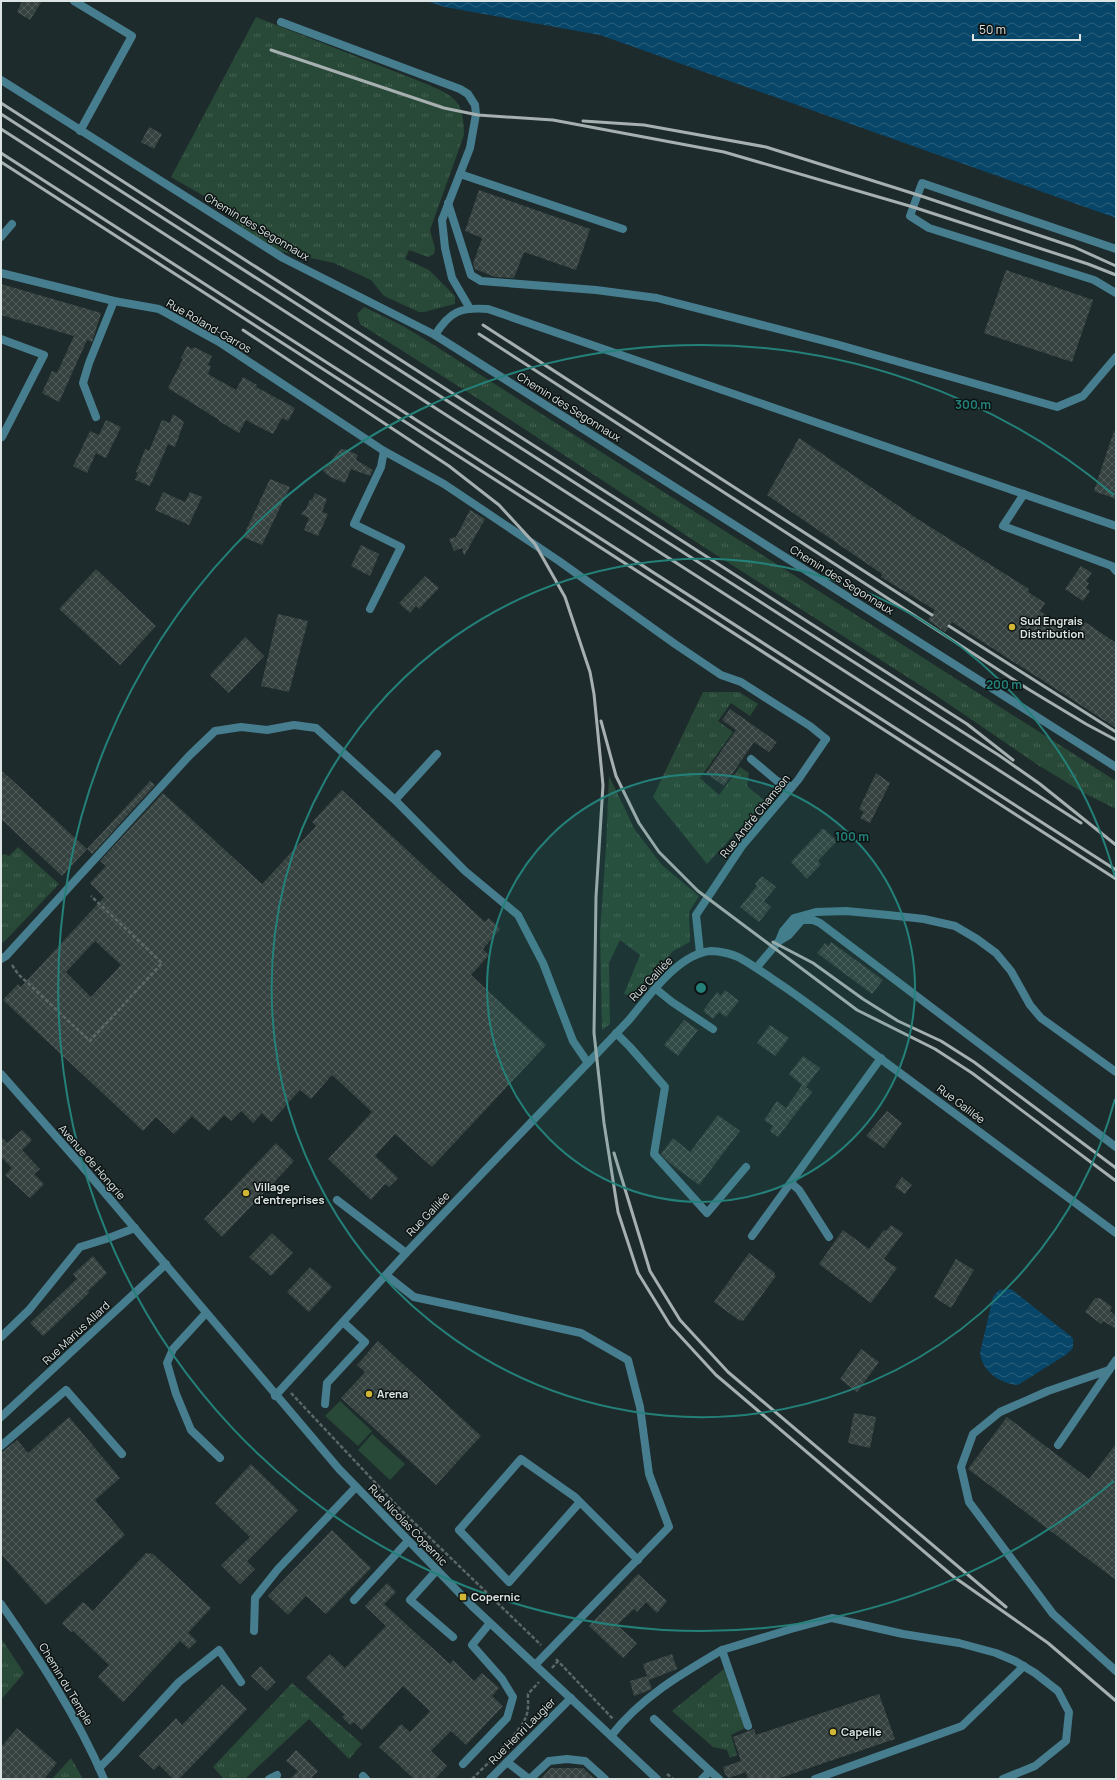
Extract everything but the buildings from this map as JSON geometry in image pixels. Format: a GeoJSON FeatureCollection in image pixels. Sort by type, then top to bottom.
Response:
{"type":"FeatureCollection","features":[{"type":"Feature","properties":{"kind":"street"},"geometry":{"type":"LineString","coordinates":[[74,1],[132,36],[80,131]]}},
{"type":"Feature","properties":{"kind":"street"},"geometry":{"type":"LineString","coordinates":[[281,22],[460,89],[468,94],[475,105],[476,114],[470,148],[442,220],[445,248],[452,278],[469,307]]}},
{"type":"Feature","properties":{"kind":"street","name":"Chemin des Segonnaux"},"geometry":{"type":"LineString","coordinates":[[1,80],[283,258],[435,335],[1116,767]]}},
{"type":"Feature","properties":{"kind":"street"},"geometry":{"type":"LineString","coordinates":[[460,174],[623,230]]}},
{"type":"Feature","properties":{"kind":"street"},"geometry":{"type":"LineString","coordinates":[[1116,249],[922,183],[910,216],[929,228],[1094,280],[1116,293]]}},
{"type":"Feature","properties":{"kind":"street"},"geometry":{"type":"LineString","coordinates":[[448,203],[471,275],[481,281],[596,290],[657,298],[843,346],[1058,407],[1083,396],[1116,357]]}},
{"type":"Feature","properties":{"kind":"street"},"geometry":{"type":"LineString","coordinates":[[1,237],[12,224]]}},
{"type":"Feature","properties":{"kind":"street","name":"Rue Roland-Garros"},"geometry":{"type":"LineString","coordinates":[[1,273],[114,301],[159,309],[219,342],[384,451],[444,484],[547,553],[721,675],[741,682],[810,726],[826,739]]}},
{"type":"Feature","properties":{"kind":"street"},"geometry":{"type":"LineString","coordinates":[[96,417],[83,383],[89,363],[114,301]]}},
{"type":"Feature","properties":{"kind":"street"},"geometry":{"type":"LineString","coordinates":[[435,335],[450,315],[469,307],[488,309],[1116,526]]}},
{"type":"Feature","properties":{"kind":"street"},"geometry":{"type":"LineString","coordinates":[[1,339],[44,355],[2,437]]}},
{"type":"Feature","properties":{"kind":"street"},"geometry":{"type":"LineString","coordinates":[[370,609],[400,547],[354,524],[381,467],[384,451]]}},
{"type":"Feature","properties":{"kind":"street"},"geometry":{"type":"LineString","coordinates":[[1024,494],[1003,526],[1112,566],[1116,571]]}},
{"type":"Feature","properties":{"kind":"street"},"geometry":{"type":"LineString","coordinates":[[4,958],[190,756],[215,731],[241,727],[267,730],[294,725],[316,728],[395,800],[465,871],[518,915],[543,963],[573,1041],[588,1063]]}},
{"type":"Feature","properties":{"kind":"street","name":"Rue André Chamson"},"geometry":{"type":"LineString","coordinates":[[700,953],[696,915],[742,846],[792,787],[826,739]]}},
{"type":"Feature","properties":{"kind":"street"},"geometry":{"type":"LineString","coordinates":[[395,800],[437,754]]}},
{"type":"Feature","properties":{"kind":"street"},"geometry":{"type":"LineString","coordinates":[[751,759],[777,780],[792,787]]}},
{"type":"Feature","properties":{"kind":"street"},"geometry":{"type":"LineString","coordinates":[[757,967],[779,941],[783,931],[794,918],[816,912],[846,911],[888,915],[955,926],[977,938],[996,953],[1011,970],[1030,1005],[1041,1018],[1116,1072]]}},
{"type":"Feature","properties":{"kind":"street"},"geometry":{"type":"LineString","coordinates":[[779,941],[789,935],[802,920],[813,920],[820,923],[1116,1147]]}},
{"type":"Feature","properties":{"kind":"street","name":"Rue Galilée"},"geometry":{"type":"LineString","coordinates":[[275,1396],[386,1275],[588,1063],[677,967],[688,958],[700,953],[711,951],[724,953],[738,957],[757,967],[1116,1233]]}},
{"type":"Feature","properties":{"kind":"street"},"geometry":{"type":"LineString","coordinates":[[656,989],[672,1002],[713,1030]]}},
{"type":"Feature","properties":{"kind":"street"},"geometry":{"type":"LineString","coordinates":[[616,1033],[665,1087],[654,1154],[706,1213],[746,1167]]}},
{"type":"Feature","properties":{"kind":"street"},"geometry":{"type":"LineString","coordinates":[[752,1236],[880,1058]]}},
{"type":"Feature","properties":{"kind":"street","name":"Avenue de Hongrie"},"geometry":{"type":"LineString","coordinates":[[1,1074],[166,1264]]}},
{"type":"Feature","properties":{"kind":"street"},"geometry":{"type":"LineString","coordinates":[[791,1182],[799,1190],[829,1237]]}},
{"type":"Feature","properties":{"kind":"street"},"geometry":{"type":"LineString","coordinates":[[338,1200],[406,1254]]}},
{"type":"Feature","properties":{"kind":"street"},"geometry":{"type":"LineString","coordinates":[[1,1338],[29,1310],[80,1247],[106,1240],[134,1228]]}},
{"type":"Feature","properties":{"kind":"street","name":"Rue Nicolas Copernic"},"geometry":{"type":"LineString","coordinates":[[166,1264],[275,1396],[356,1487],[490,1623],[657,1779]]}},
{"type":"Feature","properties":{"kind":"street","name":"Rue Marius Allard"},"geometry":{"type":"LineString","coordinates":[[1,1417],[166,1264]]}},
{"type":"Feature","properties":{"kind":"street"},"geometry":{"type":"LineString","coordinates":[[386,1275],[414,1297],[581,1333],[628,1360],[640,1407],[649,1474],[669,1527],[535,1665]]}},
{"type":"Feature","properties":{"kind":"street"},"geometry":{"type":"LineString","coordinates":[[206,1313],[173,1349],[167,1363],[176,1394],[191,1430],[220,1458]]}},
{"type":"Feature","properties":{"kind":"street"},"geometry":{"type":"LineString","coordinates":[[325,1404],[327,1383],[365,1342],[343,1322]]}},
{"type":"Feature","properties":{"kind":"street"},"geometry":{"type":"LineString","coordinates":[[1058,1446],[1116,1360]]}},
{"type":"Feature","properties":{"kind":"street"},"geometry":{"type":"LineString","coordinates":[[1110,1370],[1048,1391],[1000,1412],[973,1434],[961,1468],[969,1502],[1053,1614],[1116,1671]]}},
{"type":"Feature","properties":{"kind":"street"},"geometry":{"type":"LineString","coordinates":[[1,1446],[66,1390],[122,1454]]}},
{"type":"Feature","properties":{"kind":"street"},"geometry":{"type":"LineString","coordinates":[[580,1502],[509,1582],[459,1530],[521,1459],[580,1502],[638,1560]]}},
{"type":"Feature","properties":{"kind":"street"},"geometry":{"type":"LineString","coordinates":[[254,1631],[255,1598],[278,1569],[356,1487]]}},
{"type":"Feature","properties":{"kind":"street"},"geometry":{"type":"LineString","coordinates":[[354,1600],[408,1541]]}},
{"type":"Feature","properties":{"kind":"street"},"geometry":{"type":"LineString","coordinates":[[437,1570],[410,1600],[453,1637]]}},
{"type":"Feature","properties":{"kind":"street","name":"Chemin du Temple"},"geometry":{"type":"LineString","coordinates":[[1,1604],[34,1651],[76,1719],[104,1779]]}},
{"type":"Feature","properties":{"kind":"street"},"geometry":{"type":"LineString","coordinates":[[611,1736],[633,1710],[676,1677],[722,1650],[832,1618],[903,1634],[958,1643],[996,1654],[1036,1673],[1058,1691],[1069,1712],[1066,1741],[1035,1766],[1003,1779]]}},
{"type":"Feature","properties":{"kind":"street"},"geometry":{"type":"LineString","coordinates":[[462,1764],[507,1718],[513,1697],[502,1679],[472,1645],[490,1623]]}},
{"type":"Feature","properties":{"kind":"street"},"geometry":{"type":"LineString","coordinates":[[99,1768],[179,1682],[219,1650],[241,1682]]}},
{"type":"Feature","properties":{"kind":"street"},"geometry":{"type":"LineString","coordinates":[[722,1650],[748,1726]]}},
{"type":"Feature","properties":{"kind":"street"},"geometry":{"type":"LineString","coordinates":[[815,1779],[962,1726],[1024,1666]]}},
{"type":"Feature","properties":{"kind":"street","name":"Rue Henri Laugier"},"geometry":{"type":"LineString","coordinates":[[490,1779],[571,1698]]}},
{"type":"Feature","properties":{"kind":"street"},"geometry":{"type":"LineString","coordinates":[[654,1719],[719,1779]]}},
{"type":"Feature","properties":{"kind":"street"},"geometry":{"type":"LineString","coordinates":[[507,1762],[529,1779],[549,1761],[567,1759],[585,1761],[605,1779]]}},
{"type":"Feature","properties":{"kind":"street"},"geometry":{"type":"LineString","coordinates":[[702,1779],[710,1771]]}},
{"type":"Feature","properties":{"kind":"path"},"geometry":{"type":"LineString","coordinates":[[4,958],[18,974],[90,1041],[162,963],[91,896]]}},
{"type":"Feature","properties":{"kind":"path"},"geometry":{"type":"LineString","coordinates":[[284,1386],[400,1509],[549,1652],[619,1726]]}},
{"type":"Feature","properties":{"kind":"path"},"geometry":{"type":"LineString","coordinates":[[662,1768],[673,1779]]}},
{"type":"Feature","properties":{"kind":"green space"},"geometry":{"type":"Polygon","coordinates":[[[256,17],[424,83],[443,92],[455,100],[462,114],[464,135],[430,230],[435,249],[434,254],[428,257],[409,250],[405,259],[429,270],[455,296],[455,304],[419,312],[384,296],[371,280],[334,263],[278,251],[244,230],[218,204],[171,177],[256,17]]]}},
{"type":"Feature","properties":{"kind":"green space"},"geometry":{"type":"Polygon","coordinates":[[[364,307],[403,326],[429,342],[1116,781],[1116,809],[1084,793],[1038,765],[934,694],[360,324],[357,314],[364,307]]]}},
{"type":"Feature","properties":{"kind":"green space"},"geometry":{"type":"Polygon","coordinates":[[[703,692],[739,692],[758,704],[750,716],[731,703],[718,721],[733,732],[700,778],[719,795],[740,767],[749,773],[747,786],[765,801],[707,864],[653,797],[703,692]]]}},
{"type":"Feature","properties":{"kind":"green space"},"geometry":{"type":"Polygon","coordinates":[[[609,776],[635,830],[662,865],[699,896],[689,912],[690,942],[673,951],[631,996],[624,994],[640,955],[620,940],[609,963],[610,1024],[602,1030],[600,932],[609,776]]]}},
{"type":"Feature","properties":{"kind":"green space"},"geometry":{"type":"Polygon","coordinates":[[[18,847],[59,884],[3,943],[1,942],[1,855],[5,854],[9,856],[18,847]]]}},
{"type":"Feature","properties":{"kind":"green space"},"geometry":{"type":"Polygon","coordinates":[[[340,1401],[372,1431],[358,1446],[325,1416],[340,1401]]]}},
{"type":"Feature","properties":{"kind":"green space"},"geometry":{"type":"Polygon","coordinates":[[[372,1434],[405,1464],[390,1480],[358,1450],[372,1434]]]}},
{"type":"Feature","properties":{"kind":"green space"},"geometry":{"type":"Polygon","coordinates":[[[1,1638],[24,1673],[1,1700],[1,1638]]]}},
{"type":"Feature","properties":{"kind":"green space"},"geometry":{"type":"Polygon","coordinates":[[[724,1669],[745,1728],[731,1735],[737,1755],[730,1758],[727,1750],[713,1747],[672,1711],[724,1669]]]}},
{"type":"Feature","properties":{"kind":"green space"},"geometry":{"type":"Polygon","coordinates":[[[292,1683],[362,1744],[349,1759],[309,1719],[245,1779],[224,1779],[213,1767],[292,1683]]]}},
{"type":"Feature","properties":{"kind":"green space"},"geometry":{"type":"Polygon","coordinates":[[[71,1758],[83,1779],[52,1779],[71,1758]]]}},
{"type":"Feature","properties":{"kind":"water"},"geometry":{"type":"Polygon","coordinates":[[[426,1],[1116,1],[1116,218],[600,35],[445,7],[426,1]]]}},
{"type":"Feature","properties":{"kind":"water"},"geometry":{"type":"Polygon","coordinates":[[[1011,1289],[1073,1338],[1073,1348],[1067,1354],[1018,1385],[1005,1382],[988,1371],[981,1360],[980,1353],[993,1297],[999,1290],[1011,1289]]]}},
{"type":"Feature","properties":{"kind":"railway"},"geometry":{"type":"LineString","coordinates":[[271,50],[444,108],[478,115],[553,120],[724,152],[913,207],[1088,264],[1116,275]]}},
{"type":"Feature","properties":{"kind":"railway"},"geometry":{"type":"LineString","coordinates":[[1,103],[967,724],[1013,760]]}},
{"type":"Feature","properties":{"kind":"railway"},"geometry":{"type":"LineString","coordinates":[[1,114],[1000,756],[1040,784],[1116,845]]}},
{"type":"Feature","properties":{"kind":"railway"},"geometry":{"type":"LineString","coordinates":[[583,121],[644,125],[766,147],[918,195],[1074,247],[1116,266]]}},
{"type":"Feature","properties":{"kind":"railway"},"geometry":{"type":"LineString","coordinates":[[1,129],[1081,823]]}},
{"type":"Feature","properties":{"kind":"railway"},"geometry":{"type":"LineString","coordinates":[[1,153],[1116,870]]}},
{"type":"Feature","properties":{"kind":"railway"},"geometry":{"type":"LineString","coordinates":[[1,162],[1116,879]]}},
{"type":"Feature","properties":{"kind":"railway"},"geometry":{"type":"LineString","coordinates":[[483,325],[932,615]]}},
{"type":"Feature","properties":{"kind":"railway"},"geometry":{"type":"LineString","coordinates":[[243,330],[449,466],[499,505],[535,544],[565,597],[590,672],[594,694],[603,785],[596,897],[594,1033],[604,1123],[618,1212],[638,1273],[670,1325],[716,1375],[954,1577],[1048,1643],[1116,1701]]}},
{"type":"Feature","properties":{"kind":"railway"},"geometry":{"type":"LineString","coordinates":[[479,334],[1028,689],[1116,740]]}},
{"type":"Feature","properties":{"kind":"railway"},"geometry":{"type":"LineString","coordinates":[[949,626],[1116,732]]}},
{"type":"Feature","properties":{"kind":"railway"},"geometry":{"type":"LineString","coordinates":[[601,721],[616,776],[639,823],[659,852],[698,891],[857,1010],[935,1049],[972,1073],[1116,1181]]}},
{"type":"Feature","properties":{"kind":"railway"},"geometry":{"type":"LineString","coordinates":[[773,942],[813,963],[863,999],[898,1021],[941,1041],[974,1062],[1116,1168]]}},
{"type":"Feature","properties":{"kind":"railway"},"geometry":{"type":"LineString","coordinates":[[614,1153],[650,1271],[680,1320],[728,1372],[1006,1607]]}},
{"type":"Feature","properties":{"kind":"place","name":"Sud Engrais Distribution"},"geometry":{"type":"Point","coordinates":[1012,627]}},
{"type":"Feature","properties":{"kind":"place","name":"Village d'entreprises"},"geometry":{"type":"Point","coordinates":[246,1193]}},
{"type":"Feature","properties":{"kind":"place","name":"Arena"},"geometry":{"type":"Point","coordinates":[369,1394]}},
{"type":"Feature","properties":{"kind":"place","name":"Copernic"},"geometry":{"type":"Point","coordinates":[463,1597]}},
{"type":"Feature","properties":{"kind":"place","name":"Capelle"},"geometry":{"type":"Point","coordinates":[833,1732]}}]}
